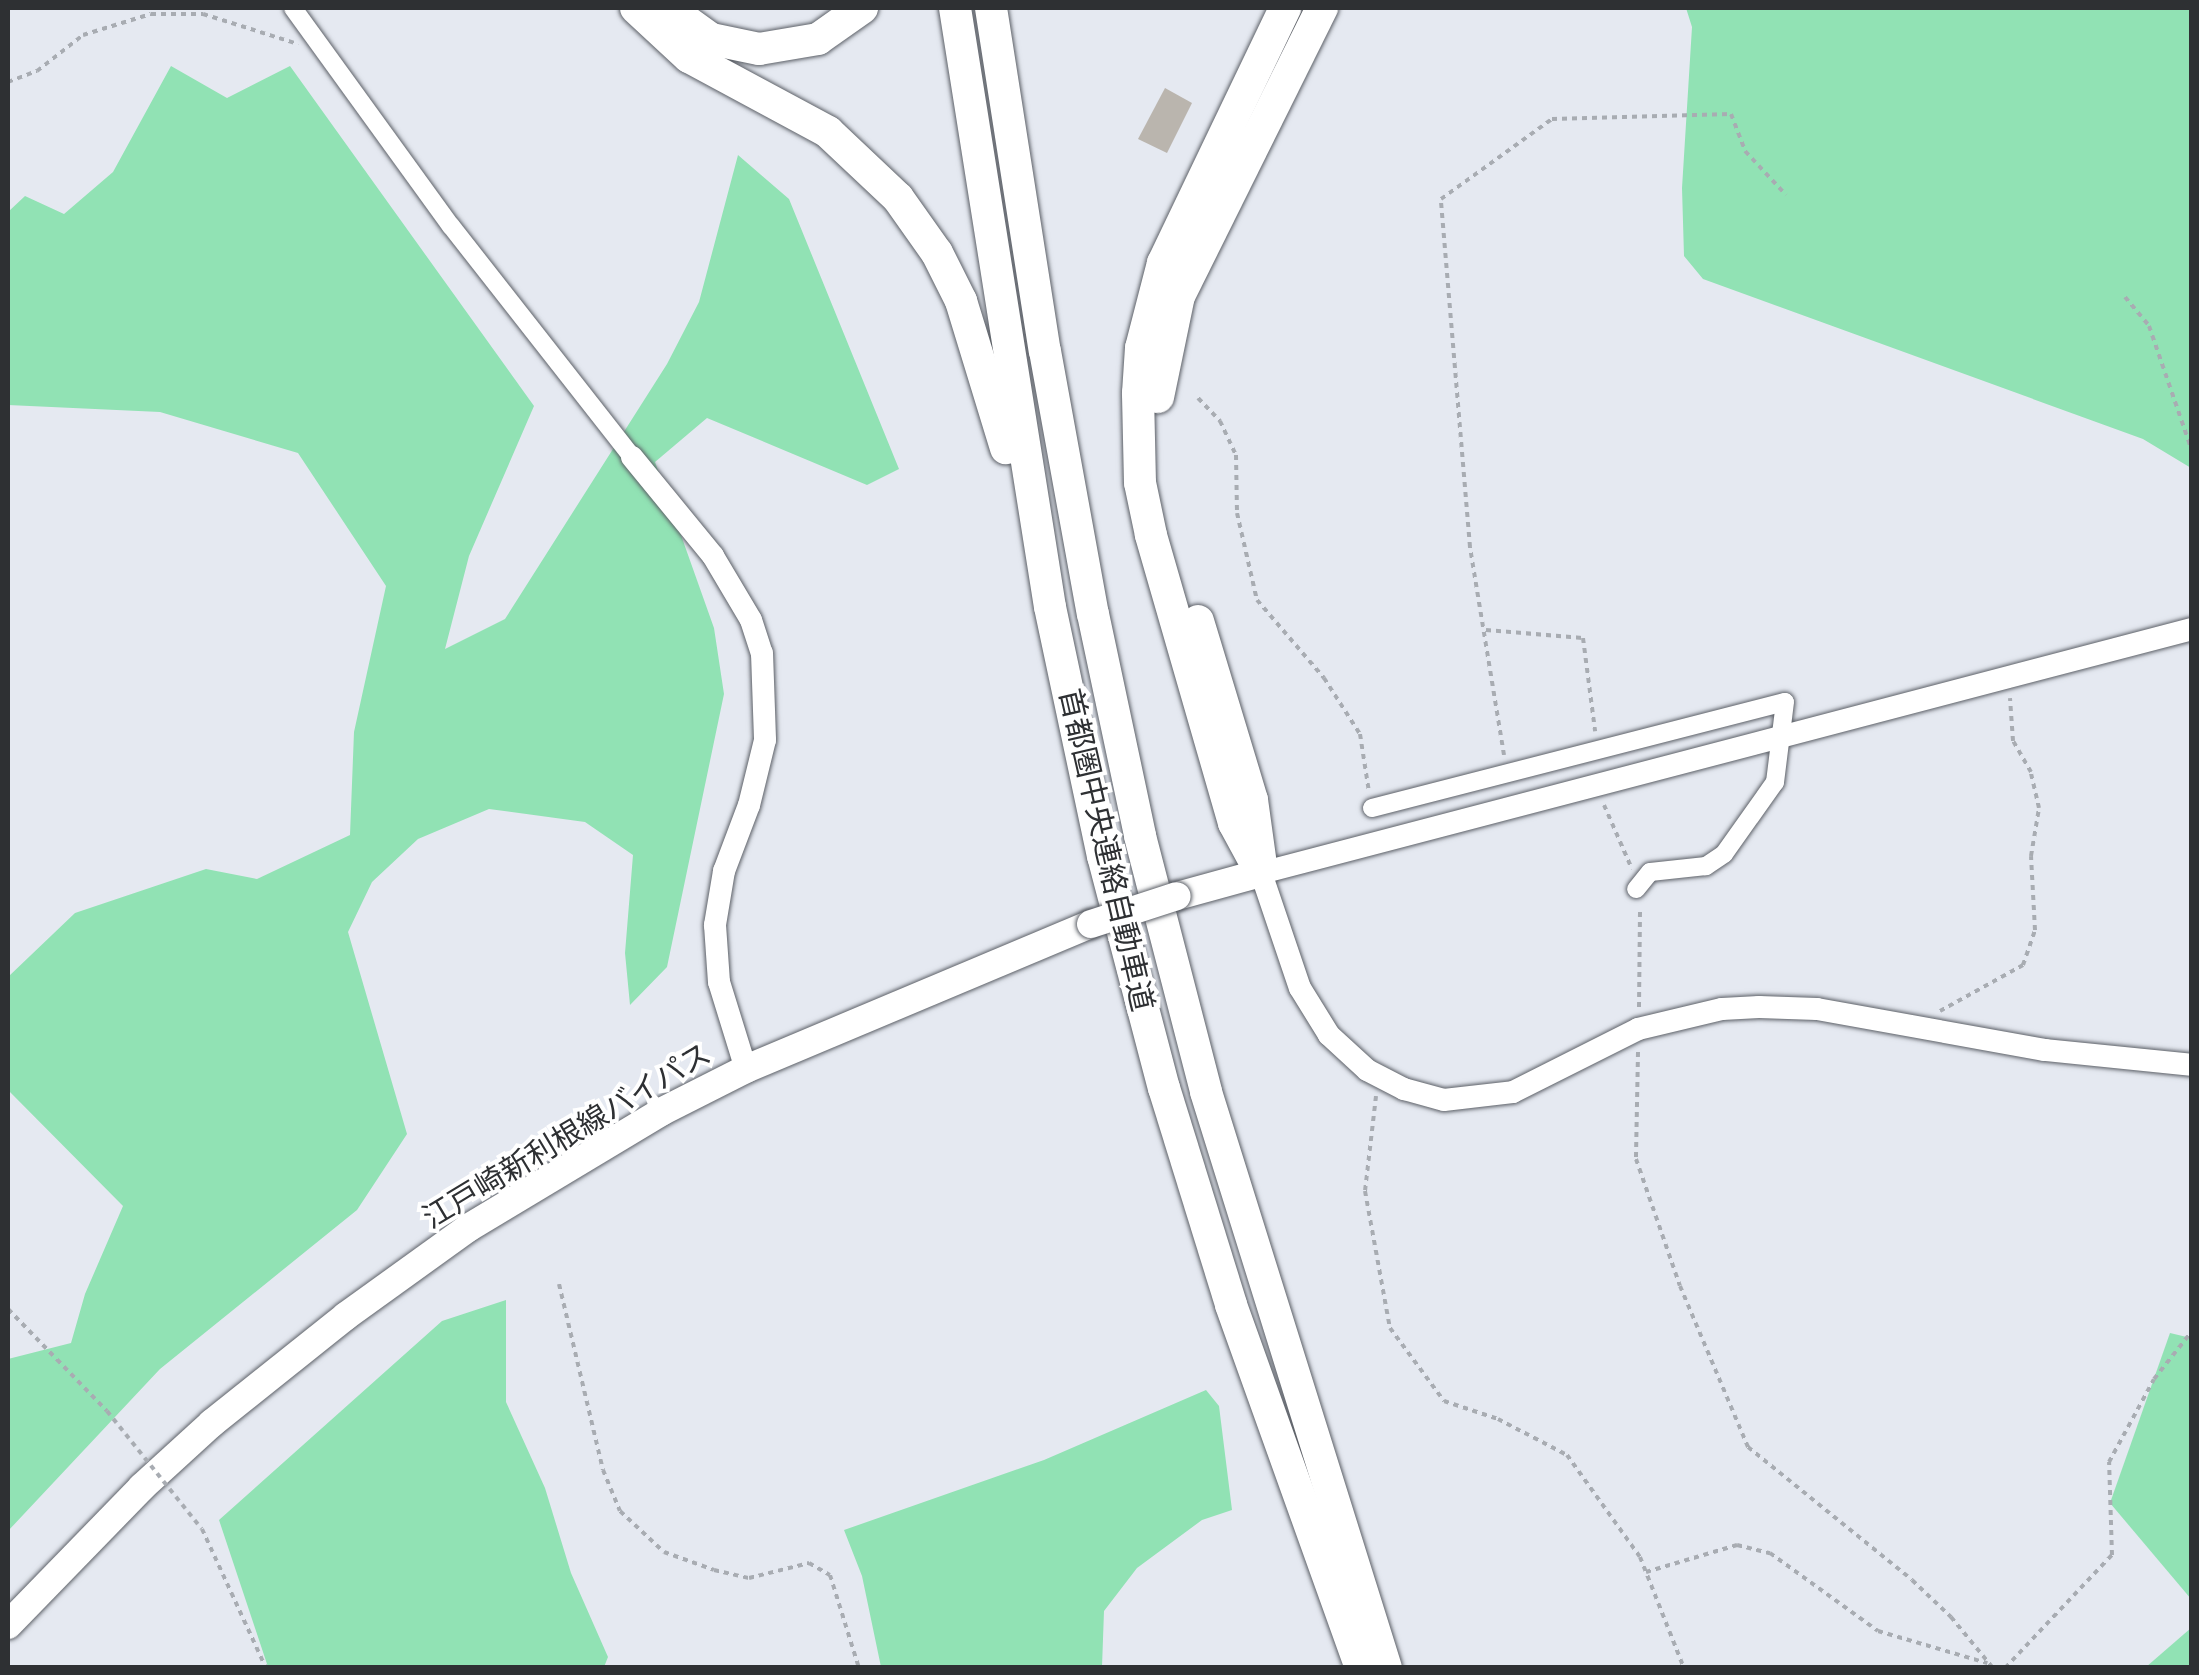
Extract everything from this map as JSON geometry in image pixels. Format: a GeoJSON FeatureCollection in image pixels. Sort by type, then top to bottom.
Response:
{"type":"FeatureCollection","features":[{"type":"Feature","properties":{"kind":"highway"},"geometry":{"type":"LineString","coordinates":[[636,8],[690,57],[828,132],[874,172],[914,218],[961,301],[1050,607]]}},
{"type":"Feature","properties":{"kind":"highway"},"geometry":{"type":"LineString","coordinates":[[668,8],[711,38],[759,50],[818,39],[862,8]]}},
{"type":"Feature","properties":{"kind":"highway","name":"首都圏中央連絡自動車道"},"geometry":{"type":"LineString","coordinates":[[955,8],[1050,607],[1103,856],[1164,1088],[1231,1305],[1361,1668]]}},
{"type":"Feature","properties":{"kind":"highway","name":"首都圏中央連絡自動車道"},"geometry":{"type":"LineString","coordinates":[[991,8],[1093,614],[1140,836],[1206,1092],[1386,1668]]}},
{"type":"Feature","properties":{"kind":"highway"},"geometry":{"type":"LineString","coordinates":[[1011,8],[1022,117],[1024,204]]}},
{"type":"Feature","properties":{"kind":"highway"},"geometry":{"type":"LineString","coordinates":[[1148,395],[1179,296],[1318,8]]}},
{"type":"Feature","properties":{"kind":"highway"},"geometry":{"type":"LineString","coordinates":[[1261,872],[1256,817],[1148,449],[1149,310],[1163,263],[1278,17]]}},
{"type":"Feature","properties":{"kind":"main road","name":"江戸崎新利根線バイパス"},"geometry":{"type":"LineString","coordinates":[[8,1624],[130,1499],[212,1423],[392,1281],[552,1176],[746,1068],[1092,924],[1261,872]]}},
{"type":"Feature","properties":{"kind":"street"},"geometry":{"type":"LineString","coordinates":[[293,8],[451,226],[713,556],[751,620],[762,653],[768,718],[749,805],[724,871],[715,924],[718,982],[746,1068]]}},
{"type":"Feature","properties":{"kind":"street"},"geometry":{"type":"LineString","coordinates":[[2192,628],[1261,872],[1311,1010],[1339,1047],[1378,1077],[1444,1100],[1479,1099],[1512,1092],[1638,1029],[1722,1009],[1758,1007],[1816,1008],[2045,1050],[2192,1065]]}},
{"type":"Feature","properties":{"kind":"street"},"geometry":{"type":"LineString","coordinates":[[1372,808],[1785,702],[1775,782],[1724,854],[1706,866],[1650,872],[1636,889]]}},
{"type":"Feature","properties":{"kind":"path"},"geometry":{"type":"LineString","coordinates":[[8,82],[37,71],[83,35],[152,14],[202,14],[326,54]]}},
{"type":"Feature","properties":{"kind":"path"},"geometry":{"type":"LineString","coordinates":[[1506,772],[1470,547],[1441,200],[1552,119],[1731,114],[1745,151],[1786,195]]}},
{"type":"Feature","properties":{"kind":"path"},"geometry":{"type":"LineString","coordinates":[[2125,297],[2149,326],[2192,451]]}},
{"type":"Feature","properties":{"kind":"path"},"geometry":{"type":"LineString","coordinates":[[1198,398],[1220,421],[1236,455],[1236,513],[1257,600],[1324,678],[1360,734],[1372,808]]}},
{"type":"Feature","properties":{"kind":"path"},"geometry":{"type":"LineString","coordinates":[[1486,630],[1583,638],[1597,748]]}},
{"type":"Feature","properties":{"kind":"path"},"geometry":{"type":"LineString","coordinates":[[1928,1029],[1945,1006],[2023,965],[2035,930],[2031,856],[2038,808],[2031,772],[2014,741],[2009,678]]}},
{"type":"Feature","properties":{"kind":"path"},"geometry":{"type":"LineString","coordinates":[[1600,784],[1604,808],[1628,851],[1644,922],[1636,1159],[1680,1286],[1748,1448],[1912,1580],[1951,1617],[1991,1666]]}},
{"type":"Feature","properties":{"kind":"path"},"geometry":{"type":"LineString","coordinates":[[1378,1077],[1364,1191],[1390,1328],[1444,1401],[1498,1419],[1567,1456],[1646,1572],[1684,1668]]}},
{"type":"Feature","properties":{"kind":"path"},"geometry":{"type":"LineString","coordinates":[[560,1284],[602,1470],[620,1511],[664,1552],[714,1570],[750,1578],[809,1563],[830,1576],[859,1668]]}},
{"type":"Feature","properties":{"kind":"path"},"geometry":{"type":"LineString","coordinates":[[8,1309],[107,1411],[202,1529],[266,1668]]}},
{"type":"Feature","properties":{"kind":"path"},"geometry":{"type":"LineString","coordinates":[[2005,1668],[2112,1555],[2109,1462],[2154,1379],[2192,1331]]}},
{"type":"Feature","properties":{"kind":"path"},"geometry":{"type":"LineString","coordinates":[[1646,1572],[1737,1545],[1770,1554],[1878,1631],[1991,1666]]}},
{"type":"Feature","properties":{"kind":"green space"},"geometry":{"type":"Polygon","coordinates":[[[1686,8],[2191,8],[2191,468],[2143,439],[1703,279],[1684,256],[1682,188],[1692,27],[1686,8]]]}},
{"type":"Feature","properties":{"kind":"green space"},"geometry":{"type":"Polygon","coordinates":[[[171,66],[227,98],[290,66],[534,406],[469,556],[445,649],[505,619],[667,364],[699,302],[738,155],[789,199],[899,469],[867,485],[707,418],[655,462],[714,628],[724,694],[667,967],[630,1005],[625,953],[633,855],[585,822],[489,809],[418,839],[372,882],[348,932],[407,1134],[357,1210],[160,1369],[8,1531],[8,1359],[71,1343],[85,1294],[123,1206],[8,1090],[8,977],[75,913],[206,869],[257,879],[350,835],[354,732],[386,586],[298,453],[160,412],[8,405],[8,212],[25,196],[64,214],[113,172],[171,66]]]}},
{"type":"Feature","properties":{"kind":"green space"},"geometry":{"type":"Polygon","coordinates":[[[506,1300],[506,1402],[545,1488],[571,1573],[608,1657],[604,1667],[268,1667],[219,1520],[442,1321],[506,1300]]]}},
{"type":"Feature","properties":{"kind":"green space"},"geometry":{"type":"Polygon","coordinates":[[[2170,1333],[2191,1338],[2191,1599],[2110,1503],[2170,1333]]]}},
{"type":"Feature","properties":{"kind":"green space"},"geometry":{"type":"Polygon","coordinates":[[[1206,1390],[1219,1406],[1232,1510],[1202,1520],[1137,1568],[1104,1611],[1102,1667],[881,1667],[862,1576],[844,1530],[1044,1460],[1206,1390]]]}},
{"type":"Feature","properties":{"kind":"green space"},"geometry":{"type":"Polygon","coordinates":[[[2191,1628],[2191,1667],[2146,1667],[2191,1628]]]}},
{"type":"Feature","properties":{"kind":"building"},"geometry":{"type":"Polygon","coordinates":[[[1165,88],[1192,103],[1167,153],[1138,139],[1165,88]]]}}]}
